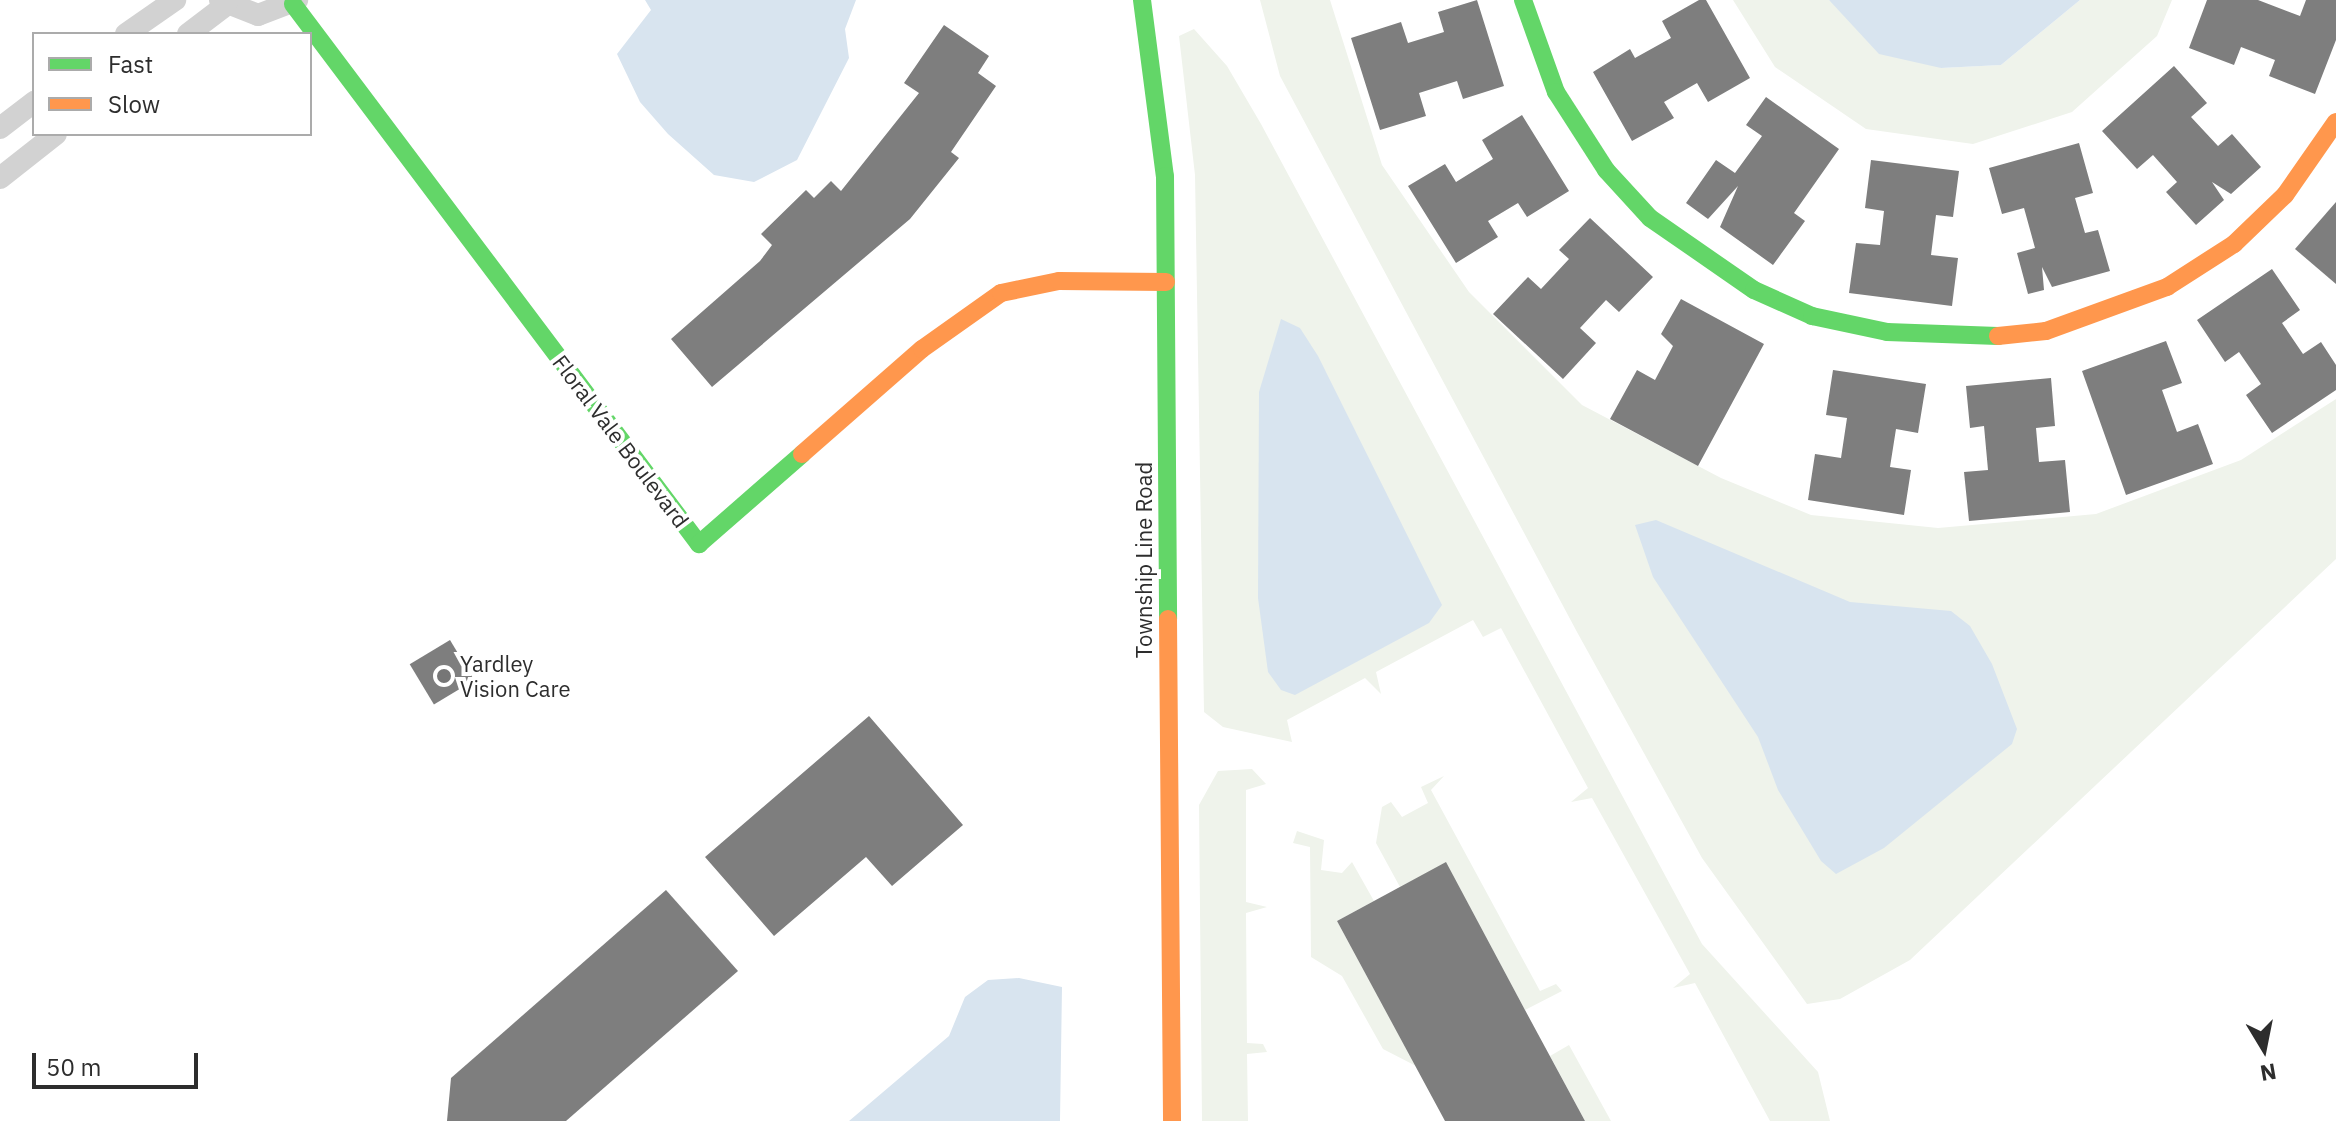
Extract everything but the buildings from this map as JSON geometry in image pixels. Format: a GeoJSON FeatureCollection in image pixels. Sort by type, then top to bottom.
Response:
{"type":"FeatureCollection","features":[{"type":"Feature","properties":{"kind":"street"},"geometry":{"type":"LineString","coordinates":[[129,32],[175,0]]}},
{"type":"Feature","properties":{"kind":"street","name":"Township Line Road"},"geometry":{"type":"LineString","coordinates":[[1142,0],[1163,136],[1172,1121]]}},
{"type":"Feature","properties":{"kind":"street"},"geometry":{"type":"LineString","coordinates":[[1523,0],[1563,104],[1650,218],[1754,290],[1812,316],[1887,332],[1966,339],[2046,331],[2167,287],[2234,244],[2285,195],[2336,122]]}},
{"type":"Feature","properties":{"kind":"street","name":"Floral Vale Boulevard"},"geometry":{"type":"LineString","coordinates":[[190,32],[223,3],[258,15],[295,2],[699,544],[922,349],[1001,293],[1059,281],[1166,282]]}},
{"type":"Feature","properties":{"kind":"street"},"geometry":{"type":"LineString","coordinates":[[0,128],[32,104]]}},
{"type":"Feature","properties":{"kind":"street"},"geometry":{"type":"LineString","coordinates":[[0,178],[53,136]]}},
{"type":"Feature","properties":{"kind":"shaded area"},"geometry":{"type":"Polygon","coordinates":[[[645,0],[856,0],[845,29],[849,58],[797,160],[754,182],[714,175],[668,134],[640,102],[617,54],[651,10],[645,0]]]}},
{"type":"Feature","properties":{"kind":"shaded area"},"geometry":{"type":"Polygon","coordinates":[[[1260,0],[1330,0],[1382,165],[1469,292],[1582,405],[1721,478],[1811,515],[1938,528],[2096,514],[2241,460],[2336,399],[2336,559],[1910,960],[1840,999],[1807,1004],[1702,858],[1577,632],[1280,76],[1260,0]]]}},
{"type":"Feature","properties":{"kind":"shaded area"},"geometry":{"type":"Polygon","coordinates":[[[1733,0],[1829,0],[1941,68],[2001,65],[2080,0],[2172,0],[2157,36],[2072,112],[1973,144],[1866,129],[1775,67],[1733,0]]]}},
{"type":"Feature","properties":{"kind":"shaded area"},"geometry":{"type":"Polygon","coordinates":[[[1829,0],[2080,0],[2001,65],[1941,68],[1879,54],[1829,0]]]}},
{"type":"Feature","properties":{"kind":"shaded area"},"geometry":{"type":"Polygon","coordinates":[[[1194,29],[1227,66],[1261,124],[1702,944],[1818,1072],[1830,1121],[1770,1121],[1695,983],[1673,988],[1690,974],[1592,798],[1571,802],[1588,788],[1501,628],[1483,637],[1473,620],[1376,672],[1381,694],[1365,678],[1287,720],[1292,742],[1223,727],[1204,712],[1195,175],[1179,36],[1194,29]]]}},
{"type":"Feature","properties":{"kind":"shaded area"},"geometry":{"type":"Polygon","coordinates":[[[1281,319],[1300,328],[1318,356],[1442,605],[1429,623],[1295,695],[1281,690],[1268,672],[1258,598],[1259,392],[1281,319]]]}},
{"type":"Feature","properties":{"kind":"shaded area"},"geometry":{"type":"Polygon","coordinates":[[[1656,520],[1850,602],[1951,611],[1970,626],[1992,664],[2017,729],[2012,744],[1884,848],[1836,874],[1821,861],[1778,790],[1758,737],[1653,577],[1635,525],[1656,520]]]}},
{"type":"Feature","properties":{"kind":"shaded area"},"geometry":{"type":"Polygon","coordinates":[[[1252,769],[1266,784],[1246,790],[1246,902],[1267,907],[1246,913],[1247,1043],[1263,1044],[1267,1052],[1247,1054],[1248,1121],[1202,1121],[1199,805],[1218,771],[1252,769]]]}},
{"type":"Feature","properties":{"kind":"shaded area"},"geometry":{"type":"Polygon","coordinates":[[[1444,776],[1431,790],[1540,991],[1556,984],[1562,991],[1525,1010],[1446,863],[1400,887],[1376,843],[1382,807],[1391,802],[1402,817],[1428,803],[1421,787],[1444,776]]]}},
{"type":"Feature","properties":{"kind":"shaded area"},"geometry":{"type":"Polygon","coordinates":[[[1297,831],[1324,840],[1321,870],[1342,873],[1352,862],[1374,901],[1337,921],[1416,1066],[1383,1049],[1342,976],[1311,957],[1310,847],[1293,843],[1297,831]]]}},
{"type":"Feature","properties":{"kind":"shaded area"},"geometry":{"type":"Polygon","coordinates":[[[1019,978],[1062,987],[1060,1121],[849,1121],[949,1036],[965,997],[988,980],[1019,978]]]}},
{"type":"Feature","properties":{"kind":"shaded area"},"geometry":{"type":"Polygon","coordinates":[[[1569,1045],[1611,1121],[1585,1121],[1550,1056],[1569,1045]]]}},
{"type":"Feature","properties":{"kind":"traffic: fast"},"geometry":{"type":"LineString","coordinates":[[1142,0],[1165,176],[1168,619]]}},
{"type":"Feature","properties":{"kind":"traffic: fast"},"geometry":{"type":"LineString","coordinates":[[1523,0],[1556,92],[1606,170],[1650,218],[1754,290],[1812,316],[1887,332],[1998,336]]}},
{"type":"Feature","properties":{"kind":"traffic: fast"},"geometry":{"type":"LineString","coordinates":[[293,4],[699,544],[802,454]]}},
{"type":"Feature","properties":{"kind":"traffic: slow"},"geometry":{"type":"LineString","coordinates":[[1998,336],[2046,331],[2167,287],[2234,244],[2285,195],[2336,122]]}},
{"type":"Feature","properties":{"kind":"traffic: slow"},"geometry":{"type":"LineString","coordinates":[[802,454],[922,349],[1001,293],[1059,281],[1166,282]]}},
{"type":"Feature","properties":{"kind":"traffic: slow"},"geometry":{"type":"LineString","coordinates":[[1168,619],[1172,1121]]}},
{"type":"Feature","properties":{"kind":"place","name":"Yardley Vision Care"},"geometry":{"type":"Point","coordinates":[444,676]}}]}
